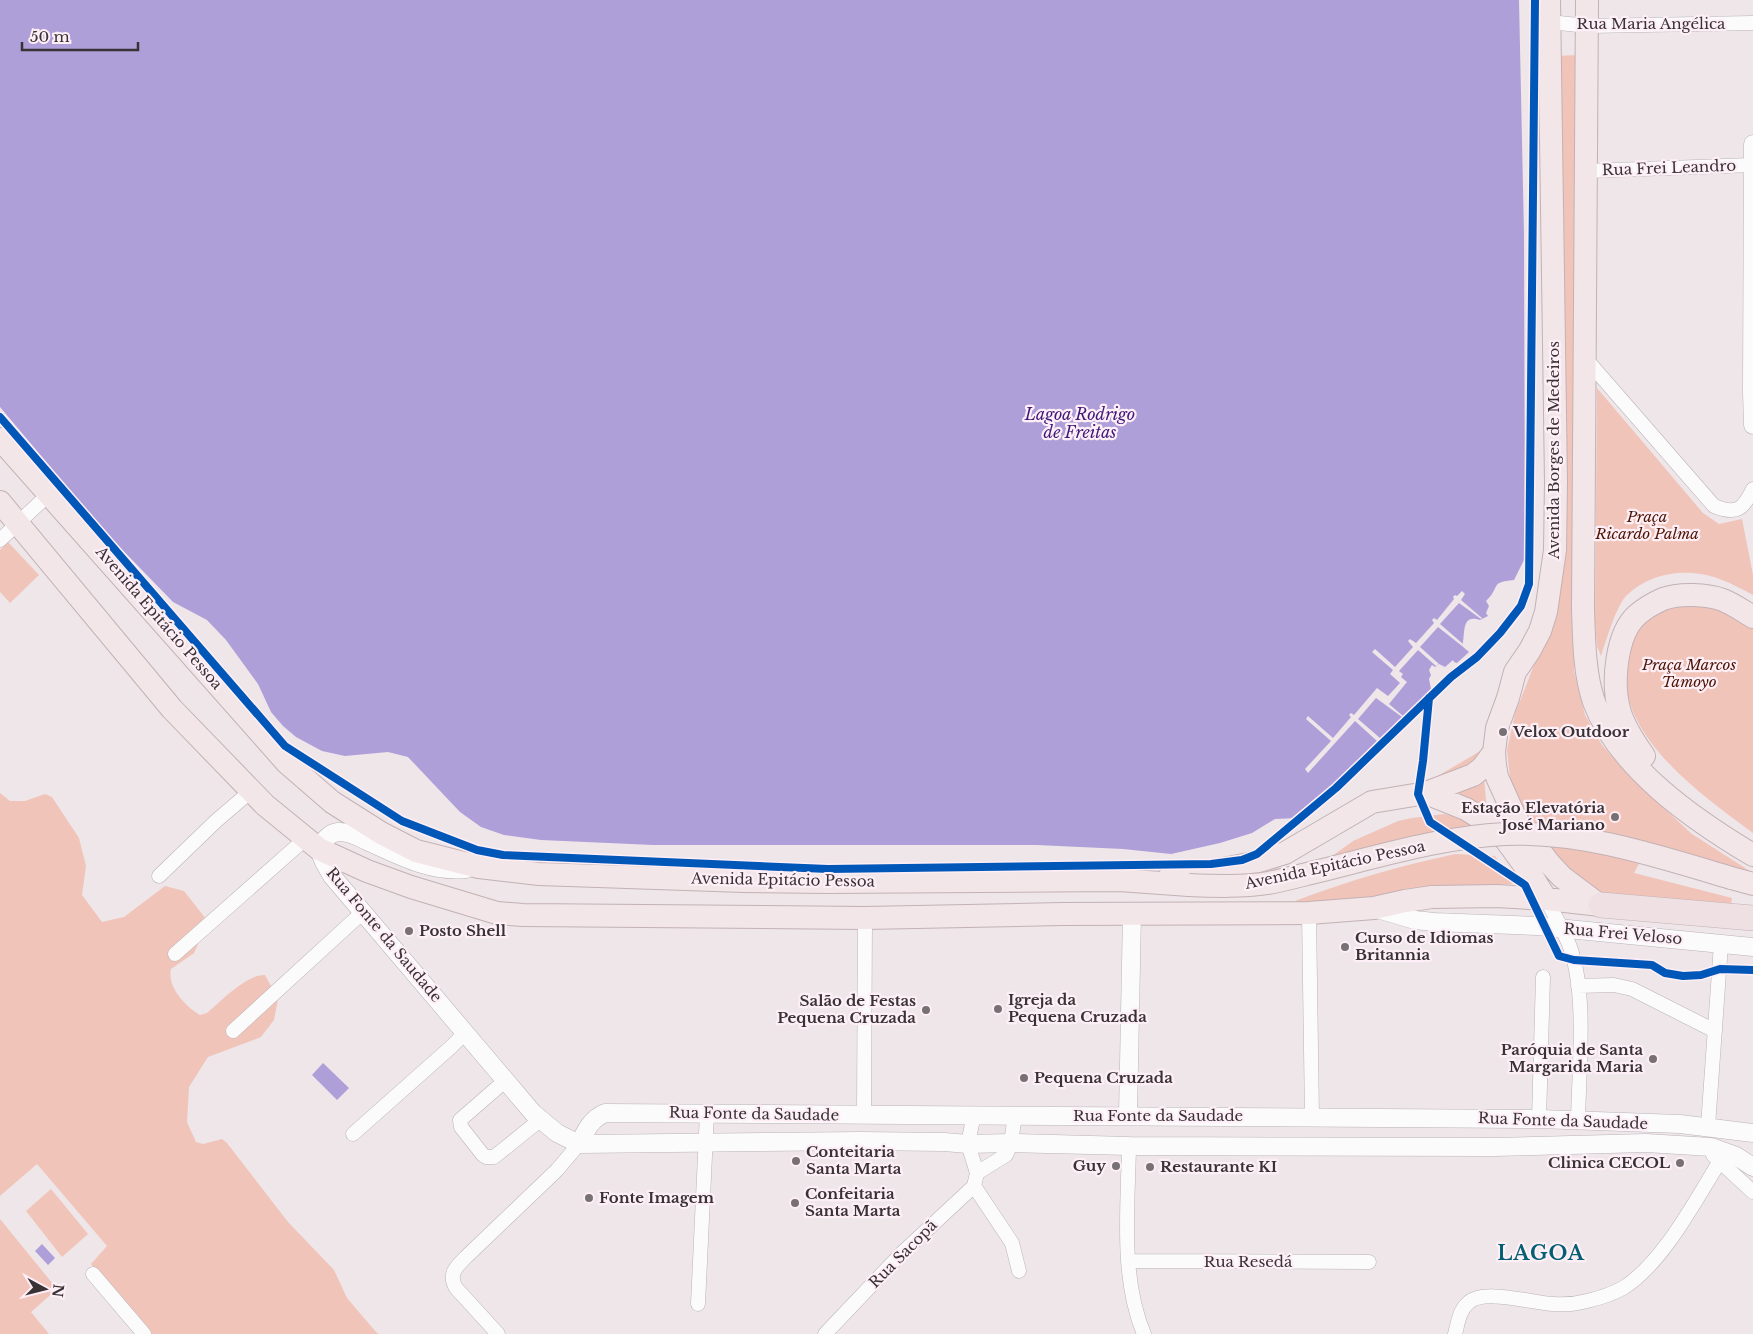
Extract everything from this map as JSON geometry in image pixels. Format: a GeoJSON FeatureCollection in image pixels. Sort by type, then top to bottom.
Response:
{"type":"FeatureCollection","features":[{"type":"Feature","properties":{"kind":"highway"},"geometry":{"type":"LineString","coordinates":[[1554,0],[1562,6],[1569,8],[1587,1]]}},
{"type":"Feature","properties":{"kind":"highway","name":"Avenida Borges de Medeiros"},"geometry":{"type":"LineString","coordinates":[[1587,1],[1583,608],[1585,647],[1590,682],[1594,702],[1610,732],[1638,768],[1678,804],[1753,856]]}},
{"type":"Feature","properties":{"kind":"highway","name":"Avenida Borges de Medeiros"},"geometry":{"type":"LineString","coordinates":[[1549,11],[1556,550],[1546,612],[1540,631],[1515,672],[1497,728],[1494,752],[1498,777],[1516,819],[1549,863],[1579,891],[1601,905],[1753,918]]}},
{"type":"Feature","properties":{"kind":"highway","name":"Avenida Epitácio Pessoa"},"geometry":{"type":"LineString","coordinates":[[0,439],[287,763],[315,789],[381,834],[416,851],[479,867],[539,874],[744,881],[1119,880],[1233,886],[1269,883],[1410,849],[1506,834],[1571,837],[1601,842],[1753,884]]}},
{"type":"Feature","properties":{"kind":"highway","name":"Avenida Epitácio Pessoa"},"geometry":{"type":"LineString","coordinates":[[0,502],[172,708],[265,805],[312,844],[367,871],[411,887],[497,913],[523,915],[865,918],[1052,914],[1309,913],[1374,908],[1432,897],[1497,896],[1601,905]]}},
{"type":"Feature","properties":{"kind":"highway"},"geometry":{"type":"LineString","coordinates":[[1678,804],[1638,748],[1619,709],[1616,682],[1617,659],[1625,631],[1636,616],[1650,605],[1671,596],[1695,595],[1722,600],[1753,617]]}},
{"type":"Feature","properties":{"kind":"highway"},"geometry":{"type":"LineString","coordinates":[[1119,880],[1202,873],[1249,864],[1285,853],[1372,802],[1426,793],[1473,775],[1482,768],[1494,752]]}},
{"type":"Feature","properties":{"kind":"highway"},"geometry":{"type":"LineString","coordinates":[[1426,793],[1466,809],[1493,826],[1506,840],[1530,873],[1546,899]]}},
{"type":"Feature","properties":{"kind":"street","name":"Rua Maria Angélica"},"geometry":{"type":"LineString","coordinates":[[1549,11],[1588,26],[1753,23]]}},
{"type":"Feature","properties":{"kind":"street"},"geometry":{"type":"LineString","coordinates":[[1753,144],[1753,425]]}},
{"type":"Feature","properties":{"kind":"street","name":"Rua Frei Leandro"},"geometry":{"type":"LineString","coordinates":[[1586,171],[1752,165]]}},
{"type":"Feature","properties":{"kind":"street"},"geometry":{"type":"LineString","coordinates":[[1586,358],[1714,506],[1726,511],[1738,509],[1746,503],[1753,489]]}},
{"type":"Feature","properties":{"kind":"street"},"geometry":{"type":"LineString","coordinates":[[0,540],[50,494]]}},
{"type":"Feature","properties":{"kind":"street"},"geometry":{"type":"LineString","coordinates":[[159,876],[216,821],[252,791]]}},
{"type":"Feature","properties":{"kind":"street"},"geometry":{"type":"LineString","coordinates":[[175,954],[312,844],[335,833],[340,832],[360,837],[433,868],[456,870],[479,867]]}},
{"type":"Feature","properties":{"kind":"street","name":"Rua Fonte da Saudade"},"geometry":{"type":"LineString","coordinates":[[312,844],[332,876],[540,1120],[557,1133],[579,1144],[861,1141],[968,1144],[1012,1142],[1129,1146],[1493,1147],[1646,1143],[1701,1146],[1722,1150],[1753,1167]]}},
{"type":"Feature","properties":{"kind":"street"},"geometry":{"type":"LineString","coordinates":[[1546,899],[1571,950],[1578,986],[1580,1023],[1578,1120]]}},
{"type":"Feature","properties":{"kind":"street","name":"Rua Frei Veloso"},"geometry":{"type":"LineString","coordinates":[[1374,908],[1415,920],[1434,922],[1537,926],[1753,947]]}},
{"type":"Feature","properties":{"kind":"street"},"geometry":{"type":"LineString","coordinates":[[233,1031],[363,912]]}},
{"type":"Feature","properties":{"kind":"street"},"geometry":{"type":"LineString","coordinates":[[1309,913],[1312,1117]]}},
{"type":"Feature","properties":{"kind":"street"},"geometry":{"type":"LineString","coordinates":[[1128,1115],[1132,914]]}},
{"type":"Feature","properties":{"kind":"street"},"geometry":{"type":"LineString","coordinates":[[864,1116],[865,918]]}},
{"type":"Feature","properties":{"kind":"street"},"geometry":{"type":"LineString","coordinates":[[1708,1126],[1721,944]]}},
{"type":"Feature","properties":{"kind":"street"},"geometry":{"type":"LineString","coordinates":[[1539,1119],[1543,977]]}},
{"type":"Feature","properties":{"kind":"street"},"geometry":{"type":"LineString","coordinates":[[1578,986],[1623,986],[1715,1031]]}},
{"type":"Feature","properties":{"kind":"street"},"geometry":{"type":"LineString","coordinates":[[353,1134],[452,1047],[466,1032]]}},
{"type":"Feature","properties":{"kind":"street"},"geometry":{"type":"LineString","coordinates":[[506,1080],[460,1120],[461,1127],[483,1155],[494,1157],[540,1120]]}},
{"type":"Feature","properties":{"kind":"street","name":"Rua Fonte da Saudade"},"geometry":{"type":"LineString","coordinates":[[579,1144],[596,1117],[605,1113],[1539,1119],[1708,1126],[1753,1133]]}},
{"type":"Feature","properties":{"kind":"street"},"geometry":{"type":"LineString","coordinates":[[698,1304],[707,1113]]}},
{"type":"Feature","properties":{"kind":"street"},"geometry":{"type":"LineString","coordinates":[[974,1114],[968,1144],[976,1179],[1012,1243],[1019,1271]]}},
{"type":"Feature","properties":{"kind":"street"},"geometry":{"type":"LineString","coordinates":[[1012,1142],[1015,1115]]}},
{"type":"Feature","properties":{"kind":"street","name":"Rua Sacopã"},"geometry":{"type":"LineString","coordinates":[[825,1334],[976,1179],[1006,1155],[1012,1142]]}},
{"type":"Feature","properties":{"kind":"street"},"geometry":{"type":"LineString","coordinates":[[498,1334],[456,1288],[452,1280],[453,1273],[466,1257],[557,1170],[579,1144]]}},
{"type":"Feature","properties":{"kind":"street"},"geometry":{"type":"LineString","coordinates":[[1129,1146],[1128,1261],[1134,1307],[1144,1334]]}},
{"type":"Feature","properties":{"kind":"street"},"geometry":{"type":"LineString","coordinates":[[1701,1146],[1753,1192]]}},
{"type":"Feature","properties":{"kind":"street"},"geometry":{"type":"LineString","coordinates":[[1455,1334],[1462,1309],[1473,1299],[1480,1296],[1490,1295],[1540,1303],[1570,1304],[1606,1296],[1624,1287],[1650,1264],[1670,1239],[1720,1161]]}},
{"type":"Feature","properties":{"kind":"street","name":"Rua Resedá"},"geometry":{"type":"LineString","coordinates":[[1128,1261],[1369,1262]]}},
{"type":"Feature","properties":{"kind":"street"},"geometry":{"type":"LineString","coordinates":[[93,1274],[144,1334]]}},
{"type":"Feature","properties":{"kind":"green space"},"geometry":{"type":"Polygon","coordinates":[[[1579,55],[1577,549],[1574,671],[1585,715],[1602,745],[1632,779],[1692,834],[1753,873],[1649,845],[1634,873],[1732,898],[1731,906],[1581,892],[1512,797],[1507,750],[1515,714],[1556,608],[1555,56],[1579,55]]]}},
{"type":"Feature","properties":{"kind":"green space","name":"Praça Ricardo Palma"},"geometry":{"type":"Polygon","coordinates":[[[1597,388],[1703,513],[1719,524],[1742,519],[1753,575],[1753,595],[1722,580],[1697,574],[1671,574],[1647,581],[1622,601],[1601,656],[1597,646],[1595,623],[1597,388]]]}},
{"type":"Feature","properties":{"kind":"green space"},"geometry":{"type":"Polygon","coordinates":[[[8,542],[39,575],[10,603],[0,592],[0,550],[8,542]]]}},
{"type":"Feature","properties":{"kind":"green space","name":"Praça Marcos Tamoyo"},"geometry":{"type":"Polygon","coordinates":[[[1674,593],[1753,615],[1753,833],[1707,798],[1661,754],[1643,730],[1630,704],[1625,676],[1630,646],[1637,624],[1643,615],[1674,593]]]}},
{"type":"Feature","properties":{"kind":"green space"},"geometry":{"type":"Polygon","coordinates":[[[1482,750],[1487,813],[1431,780],[1482,750]]]}},
{"type":"Feature","properties":{"kind":"green space"},"geometry":{"type":"Polygon","coordinates":[[[0,793],[10,801],[25,801],[45,794],[52,797],[79,838],[86,866],[82,895],[102,922],[124,917],[165,886],[184,891],[206,919],[206,926],[194,953],[171,969],[170,976],[178,995],[194,1011],[200,1015],[207,1013],[242,983],[265,975],[278,999],[274,1020],[261,1037],[208,1057],[189,1087],[187,1122],[196,1142],[203,1144],[222,1139],[227,1143],[288,1222],[334,1270],[347,1298],[379,1334],[149,1334],[91,1264],[107,1246],[37,1164],[0,1196],[0,793]]]}},
{"type":"Feature","properties":{"kind":"green space"},"geometry":{"type":"Polygon","coordinates":[[[1444,814],[1469,820],[1476,831],[1303,877],[1353,841],[1398,821],[1444,814]]]}},
{"type":"Feature","properties":{"kind":"green space"},"geometry":{"type":"Polygon","coordinates":[[[1455,854],[1495,856],[1514,884],[1464,886],[1297,908],[1295,901],[1334,887],[1394,869],[1455,854]]]}},
{"type":"Feature","properties":{"kind":"green space"},"geometry":{"type":"Polygon","coordinates":[[[51,1189],[88,1234],[62,1257],[26,1211],[51,1189]]]}},
{"type":"Feature","properties":{"kind":"green space"},"geometry":{"type":"Polygon","coordinates":[[[0,1219],[57,1289],[31,1312],[49,1334],[0,1334],[0,1219]]]}},
{"type":"Feature","properties":{"kind":"water","name":"Lagoa Rodrigo de Freitas"},"geometry":{"type":"Polygon","coordinates":[[[0,0],[1519,0],[1524,235],[1525,558],[1514,580],[1498,584],[1486,601],[1489,606],[1486,613],[1488,616],[1480,620],[1474,619],[1467,622],[1462,646],[1469,652],[1457,663],[1453,660],[1445,667],[1439,664],[1435,667],[1432,665],[1429,670],[1431,689],[1298,818],[1275,819],[1252,833],[1220,843],[1171,854],[1123,849],[1037,845],[653,845],[541,840],[504,835],[481,827],[460,812],[408,757],[388,752],[345,756],[322,751],[296,737],[283,726],[271,712],[258,684],[226,640],[207,620],[173,602],[106,533],[0,407],[0,0]]]}},
{"type":"Feature","properties":{"kind":"water"},"geometry":{"type":"Polygon","coordinates":[[[323,1063],[349,1088],[337,1100],[312,1075],[323,1063]]]}},
{"type":"Feature","properties":{"kind":"water"},"geometry":{"type":"Polygon","coordinates":[[[42,1244],[55,1258],[48,1265],[35,1251],[42,1244]]]}},
{"type":"Feature","properties":{"kind":"pier"},"geometry":{"type":"Polygon","coordinates":[[[1462,591],[1465,594],[1461,600],[1482,618],[1459,603],[1440,624],[1463,644],[1462,646],[1438,627],[1420,647],[1439,664],[1436,666],[1418,650],[1399,671],[1403,674],[1401,677],[1407,682],[1389,704],[1403,716],[1376,698],[1358,719],[1380,738],[1377,741],[1355,721],[1308,773],[1305,769],[1331,741],[1306,719],[1308,716],[1333,738],[1351,717],[1349,715],[1351,713],[1354,715],[1377,688],[1388,696],[1400,683],[1390,674],[1393,670],[1372,652],[1375,649],[1395,667],[1413,647],[1408,641],[1410,639],[1416,643],[1434,623],[1432,620],[1434,618],[1437,620],[1454,599],[1453,597],[1462,591]]]}},
{"type":"Feature","properties":{"kind":"cycle path"},"geometry":{"type":"LineString","coordinates":[[0,417],[285,746],[402,821],[477,850],[503,855],[828,869],[1211,864],[1242,860],[1257,854],[1336,788],[1451,677],[1477,657],[1500,633],[1521,606],[1529,584],[1535,0]]}},
{"type":"Feature","properties":{"kind":"cycle path"},"geometry":{"type":"LineString","coordinates":[[1429,698],[1418,794],[1430,822],[1525,885],[1559,956],[1574,960],[1652,965],[1665,973],[1683,976],[1701,975],[1720,969],[1753,970]]}},
{"type":"Feature","properties":{"kind":"place","name":"Velox Outdoor"},"geometry":{"type":"Point","coordinates":[1503,732]}},
{"type":"Feature","properties":{"kind":"place","name":"Estação Elevatória José Mariano"},"geometry":{"type":"Point","coordinates":[1615,817]}},
{"type":"Feature","properties":{"kind":"place","name":"Posto Shell"},"geometry":{"type":"Point","coordinates":[409,931]}},
{"type":"Feature","properties":{"kind":"place","name":"Curso de Idiomas Britannia"},"geometry":{"type":"Point","coordinates":[1345,947]}},
{"type":"Feature","properties":{"kind":"place","name":"Igreja da Pequena Cruzada"},"geometry":{"type":"Point","coordinates":[998,1009]}},
{"type":"Feature","properties":{"kind":"place","name":"Salão de Festas Pequena Cruzada"},"geometry":{"type":"Point","coordinates":[926,1010]}},
{"type":"Feature","properties":{"kind":"place","name":"Paróquia de Santa Margarida Maria"},"geometry":{"type":"Point","coordinates":[1653,1059]}},
{"type":"Feature","properties":{"kind":"place","name":"Pequena Cruzada"},"geometry":{"type":"Point","coordinates":[1024,1078]}},
{"type":"Feature","properties":{"kind":"place","name":"Conteitaria Santa Marta"},"geometry":{"type":"Point","coordinates":[796,1161]}},
{"type":"Feature","properties":{"kind":"place","name":"Clinica CECOL"},"geometry":{"type":"Point","coordinates":[1680,1163]}},
{"type":"Feature","properties":{"kind":"place","name":"Guy"},"geometry":{"type":"Point","coordinates":[1116,1166]}},
{"type":"Feature","properties":{"kind":"place","name":"Restaurante KI"},"geometry":{"type":"Point","coordinates":[1150,1167]}},
{"type":"Feature","properties":{"kind":"place","name":"Fonte Imagem"},"geometry":{"type":"Point","coordinates":[589,1198]}},
{"type":"Feature","properties":{"kind":"place","name":"Confeitaria Santa Marta"},"geometry":{"type":"Point","coordinates":[795,1203]}},
{"type":"Feature","properties":{"kind":"district","name":"LAGOA"},"geometry":{"type":"Point","coordinates":[1541,1253]}}]}
